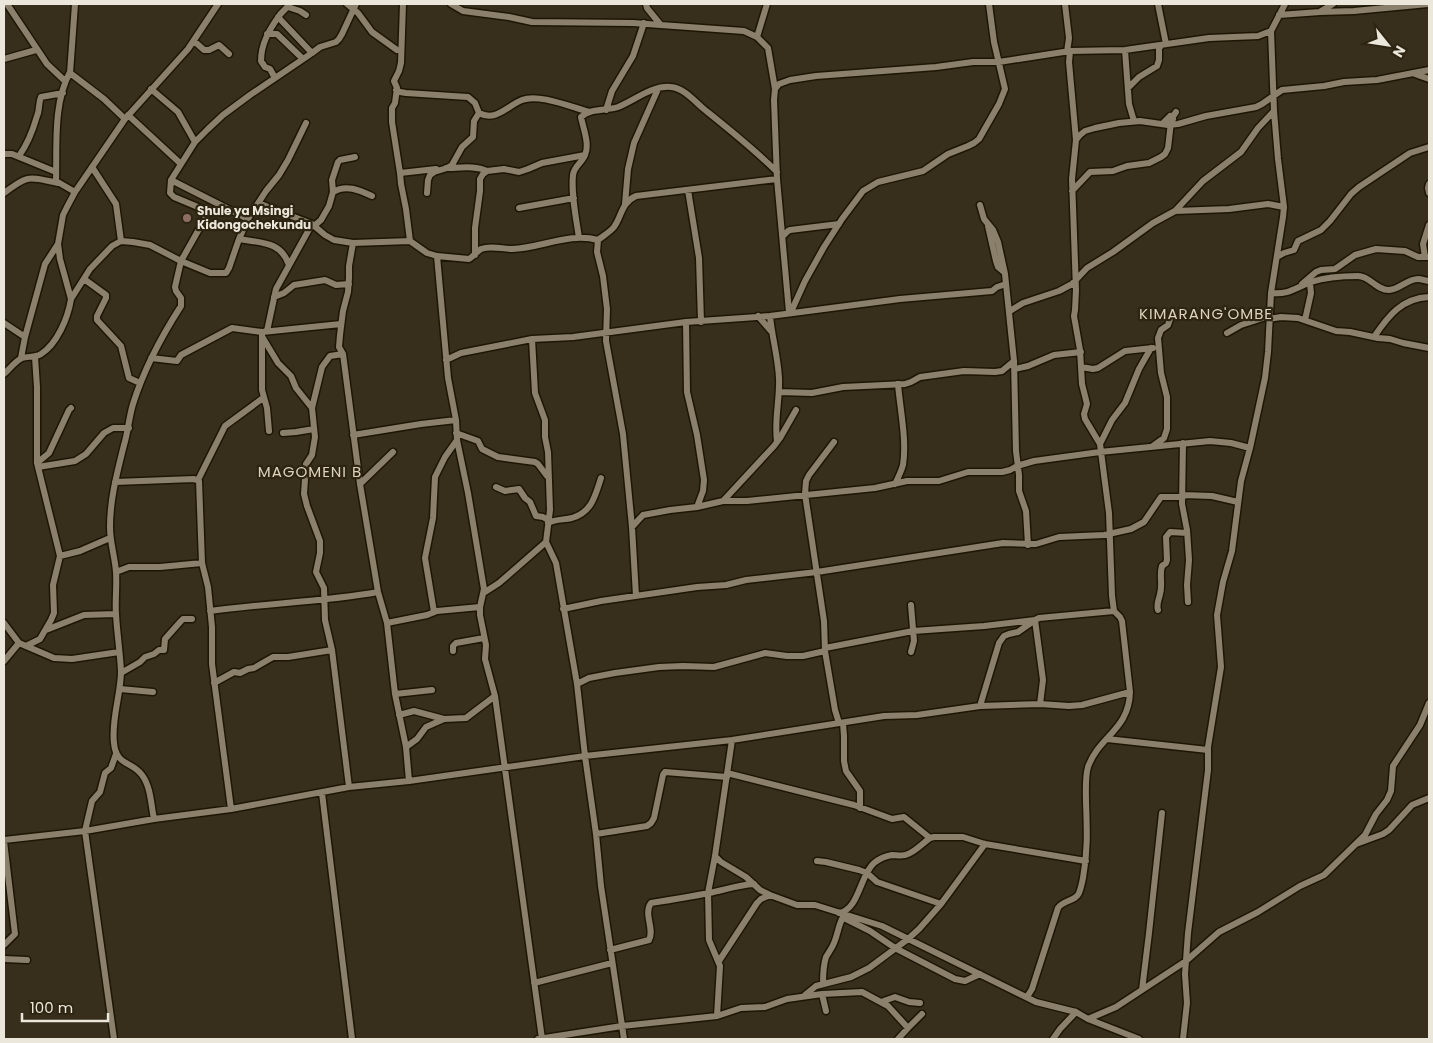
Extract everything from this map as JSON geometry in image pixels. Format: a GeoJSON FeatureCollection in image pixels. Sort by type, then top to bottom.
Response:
{"type":"FeatureCollection","features":[{"type":"Feature","properties":{"kind":"street"},"geometry":{"type":"LineString","coordinates":[[7,4],[36,50],[47,64],[65,81]]}},
{"type":"Feature","properties":{"kind":"street"},"geometry":{"type":"LineString","coordinates":[[58,183],[56,181],[56,130],[65,81],[70,72],[75,4]]}},
{"type":"Feature","properties":{"kind":"street"},"geometry":{"type":"LineString","coordinates":[[21,358],[35,357],[52,344],[63,325],[70,305],[70,290],[60,259],[58,244],[64,215],[75,192],[126,117],[188,49],[218,4]]}},
{"type":"Feature","properties":{"kind":"street"},"geometry":{"type":"LineString","coordinates":[[347,4],[354,7],[372,32],[397,50]]}},
{"type":"Feature","properties":{"kind":"street"},"geometry":{"type":"LineString","coordinates":[[403,4],[401,62],[394,81],[396,90],[395,103],[392,108],[392,122],[404,173],[401,184],[410,241]]}},
{"type":"Feature","properties":{"kind":"street"},"geometry":{"type":"LineString","coordinates":[[451,4],[463,11],[532,22],[660,24],[733,29],[744,31],[757,37],[768,48],[775,89],[777,175],[790,312]]}},
{"type":"Feature","properties":{"kind":"street"},"geometry":{"type":"LineString","coordinates":[[646,4],[660,24]]}},
{"type":"Feature","properties":{"kind":"street"},"geometry":{"type":"LineString","coordinates":[[757,37],[767,4]]}},
{"type":"Feature","properties":{"kind":"street"},"geometry":{"type":"LineString","coordinates":[[790,312],[812,269],[858,196],[873,185],[923,171],[948,154],[974,144],[979,139],[999,104],[1005,89],[991,24],[989,4]]}},
{"type":"Feature","properties":{"kind":"street"},"geometry":{"type":"LineString","coordinates":[[1066,4],[1076,140],[1072,172],[1076,310],[1074,316],[1081,352],[1082,384],[1087,404],[1084,414],[1100,444]]}},
{"type":"Feature","properties":{"kind":"street"},"geometry":{"type":"LineString","coordinates":[[1158,4],[1164,44]]}},
{"type":"Feature","properties":{"kind":"street"},"geometry":{"type":"LineString","coordinates":[[1183,1039],[1187,1003],[1185,974],[1188,933],[1208,770],[1208,750],[1220,667],[1217,615],[1230,561],[1242,480],[1265,378],[1271,293],[1284,206],[1274,111],[1271,31],[1285,4]]}},
{"type":"Feature","properties":{"kind":"street"},"geometry":{"type":"LineString","coordinates":[[1320,12],[1333,4]]}},
{"type":"Feature","properties":{"kind":"street"},"geometry":{"type":"LineString","coordinates":[[1279,15],[1354,11],[1428,4]]}},
{"type":"Feature","properties":{"kind":"street"},"geometry":{"type":"LineString","coordinates":[[275,78],[270,69],[261,61],[267,34],[288,6],[306,15]]}},
{"type":"Feature","properties":{"kind":"street"},"geometry":{"type":"LineString","coordinates":[[154,819],[149,791],[144,778],[120,759],[116,754],[113,742],[121,673],[116,614],[116,572],[110,538],[110,508],[129,428],[132,407],[151,358],[181,306],[181,298],[176,292],[175,287],[181,261],[206,218],[205,210],[174,197],[170,193],[171,180],[195,142],[223,115],[320,47],[336,42],[342,34],[354,7]]}},
{"type":"Feature","properties":{"kind":"street"},"geometry":{"type":"LineString","coordinates":[[278,17],[312,53]]}},
{"type":"Feature","properties":{"kind":"street"},"geometry":{"type":"LineString","coordinates":[[606,110],[612,91],[633,56],[644,23]]}},
{"type":"Feature","properties":{"kind":"street"},"geometry":{"type":"LineString","coordinates":[[775,89],[776,86],[783,82],[816,76],[936,67],[973,62],[999,62],[1069,52],[1125,50],[1210,38],[1258,36],[1271,31]]}},
{"type":"Feature","properties":{"kind":"street"},"geometry":{"type":"LineString","coordinates":[[267,34],[277,34],[303,59]]}},
{"type":"Feature","properties":{"kind":"street"},"geometry":{"type":"LineString","coordinates":[[194,41],[204,50],[219,45],[230,54]]}},
{"type":"Feature","properties":{"kind":"street"},"geometry":{"type":"LineString","coordinates":[[1128,88],[1139,77],[1157,66],[1159,46],[1164,44]]}},
{"type":"Feature","properties":{"kind":"street"},"geometry":{"type":"LineString","coordinates":[[4,59],[36,50]]}},
{"type":"Feature","properties":{"kind":"street"},"geometry":{"type":"LineString","coordinates":[[1125,50],[1130,108],[1134,121]]}},
{"type":"Feature","properties":{"kind":"street"},"geometry":{"type":"LineString","coordinates":[[1076,140],[1082,133],[1089,130],[1119,123],[1134,121],[1162,124],[1174,119],[1206,116],[1256,107],[1282,90],[1377,80],[1429,70]]}},
{"type":"Feature","properties":{"kind":"street"},"geometry":{"type":"LineString","coordinates":[[70,72],[181,164]]}},
{"type":"Feature","properties":{"kind":"street"},"geometry":{"type":"LineString","coordinates":[[1414,74],[1429,79]]}},
{"type":"Feature","properties":{"kind":"street"},"geometry":{"type":"LineString","coordinates":[[579,238],[573,172],[585,155],[586,145],[581,117],[586,113],[619,107],[658,89],[672,87],[683,92],[739,137],[777,175]]}},
{"type":"Feature","properties":{"kind":"street"},"geometry":{"type":"LineString","coordinates":[[152,89],[178,112],[195,142]]}},
{"type":"Feature","properties":{"kind":"street"},"geometry":{"type":"LineString","coordinates":[[625,204],[628,169],[634,143],[658,89]]}},
{"type":"Feature","properties":{"kind":"street"},"geometry":{"type":"LineString","coordinates":[[396,90],[406,93],[468,97],[475,103],[479,113],[486,116],[496,115],[520,101],[531,99],[561,103],[592,112]]}},
{"type":"Feature","properties":{"kind":"street"},"geometry":{"type":"LineString","coordinates":[[19,156],[28,141],[38,115],[38,104],[41,97],[63,93]]}},
{"type":"Feature","properties":{"kind":"street"},"geometry":{"type":"LineString","coordinates":[[1010,310],[1023,302],[1072,284],[1088,268],[1121,247],[1153,223],[1175,211],[1203,181],[1241,152],[1258,128],[1274,111]]}},
{"type":"Feature","properties":{"kind":"street"},"geometry":{"type":"LineString","coordinates":[[426,193],[430,175],[448,168],[462,147],[473,137],[474,121],[479,113]]}},
{"type":"Feature","properties":{"kind":"street"},"geometry":{"type":"LineString","coordinates":[[1072,191],[1090,172],[1112,171],[1127,166],[1149,163],[1164,156],[1168,148],[1174,119]]}},
{"type":"Feature","properties":{"kind":"street"},"geometry":{"type":"LineString","coordinates":[[71,299],[90,268],[112,246],[121,242],[150,245],[210,273],[226,273],[232,263],[248,219],[279,175],[306,124]]}},
{"type":"Feature","properties":{"kind":"street"},"geometry":{"type":"LineString","coordinates":[[1277,257],[1294,250],[1298,241],[1324,227],[1358,187],[1410,153],[1429,147]]}},
{"type":"Feature","properties":{"kind":"street"},"geometry":{"type":"LineString","coordinates":[[4,154],[19,156],[56,172]]}},
{"type":"Feature","properties":{"kind":"street"},"geometry":{"type":"LineString","coordinates":[[404,173],[448,168],[480,168],[487,171],[506,169],[519,172],[542,163],[585,155]]}},
{"type":"Feature","properties":{"kind":"street"},"geometry":{"type":"LineString","coordinates":[[268,431],[267,408],[262,390],[264,333],[277,286],[313,225],[321,220],[326,212],[333,192],[332,181],[338,162],[355,157]]}},
{"type":"Feature","properties":{"kind":"street"},"geometry":{"type":"LineString","coordinates":[[92,167],[116,204],[121,242]]}},
{"type":"Feature","properties":{"kind":"street"},"geometry":{"type":"LineString","coordinates":[[475,255],[475,228],[480,179],[487,171]]}},
{"type":"Feature","properties":{"kind":"street"},"geometry":{"type":"LineString","coordinates":[[258,203],[313,225],[331,239],[353,243],[410,241],[427,252],[438,256],[469,259],[482,248],[514,249],[579,238],[598,240],[614,228],[629,199],[639,195],[688,190],[777,175]]}},
{"type":"Feature","properties":{"kind":"street"},"geometry":{"type":"LineString","coordinates":[[4,193],[26,178],[58,183],[75,192]]}},
{"type":"Feature","properties":{"kind":"street"},"geometry":{"type":"LineString","coordinates":[[171,180],[248,219]]}},
{"type":"Feature","properties":{"kind":"street"},"geometry":{"type":"LineString","coordinates":[[1429,184],[1429,193]]}},
{"type":"Feature","properties":{"kind":"street"},"geometry":{"type":"LineString","coordinates":[[333,192],[340,188],[353,189],[372,196]]}},
{"type":"Feature","properties":{"kind":"street"},"geometry":{"type":"LineString","coordinates":[[688,190],[699,258],[701,322]]}},
{"type":"Feature","properties":{"kind":"street"},"geometry":{"type":"LineString","coordinates":[[519,208],[574,198]]}},
{"type":"Feature","properties":{"kind":"street"},"geometry":{"type":"LineString","coordinates":[[1175,211],[1229,209],[1268,204],[1284,206]]}},
{"type":"Feature","properties":{"kind":"street"},"geometry":{"type":"LineString","coordinates":[[980,205],[988,225],[998,267],[1005,274],[1015,369],[1019,495],[1026,511],[1028,545]]}},
{"type":"Feature","properties":{"kind":"street"},"geometry":{"type":"LineString","coordinates":[[783,236],[788,230],[839,224]]}},
{"type":"Feature","properties":{"kind":"street"},"geometry":{"type":"LineString","coordinates":[[1297,288],[1316,272],[1335,269],[1355,255],[1376,249],[1405,251],[1418,257],[1427,257],[1423,244],[1429,225]]}},
{"type":"Feature","properties":{"kind":"street"},"geometry":{"type":"LineString","coordinates":[[240,239],[276,246],[286,256],[289,264]]}},
{"type":"Feature","properties":{"kind":"street"},"geometry":{"type":"LineString","coordinates":[[598,240],[597,252],[603,276],[607,309],[605,333],[623,434],[632,527],[636,596]]}},
{"type":"Feature","properties":{"kind":"street"},"geometry":{"type":"LineString","coordinates":[[353,243],[349,266],[349,284],[341,324],[339,347],[343,354],[360,484],[378,592],[387,623],[395,694],[406,747],[409,781]]}},
{"type":"Feature","properties":{"kind":"street"},"geometry":{"type":"LineString","coordinates":[[4,374],[21,358],[45,264],[58,244]]}},
{"type":"Feature","properties":{"kind":"street"},"geometry":{"type":"LineString","coordinates":[[438,256],[446,360],[457,437],[484,592],[480,615],[486,645],[485,658],[495,696],[506,767],[542,1039]]}},
{"type":"Feature","properties":{"kind":"street"},"geometry":{"type":"LineString","coordinates":[[1271,293],[1284,294],[1310,283],[1330,278],[1360,276],[1368,278],[1382,289],[1389,290],[1412,280],[1429,281]]}},
{"type":"Feature","properties":{"kind":"street"},"geometry":{"type":"LineString","coordinates":[[84,279],[106,295],[98,320],[121,346],[129,378],[140,384]]}},
{"type":"Feature","properties":{"kind":"street"},"geometry":{"type":"LineString","coordinates":[[274,297],[284,293],[294,285],[324,280],[334,284],[349,284]]}},
{"type":"Feature","properties":{"kind":"street"},"geometry":{"type":"LineString","coordinates":[[1305,320],[1311,293],[1310,283]]}},
{"type":"Feature","properties":{"kind":"street"},"geometry":{"type":"LineString","coordinates":[[446,360],[461,353],[532,339],[574,337],[686,322],[770,316],[900,299],[992,292],[997,287],[1006,284]]}},
{"type":"Feature","properties":{"kind":"street"},"geometry":{"type":"LineString","coordinates":[[1374,338],[1386,321],[1400,307],[1418,298],[1429,297]]}},
{"type":"Feature","properties":{"kind":"street"},"geometry":{"type":"LineString","coordinates":[[758,316],[771,331]]}},
{"type":"Feature","properties":{"kind":"street"},"geometry":{"type":"LineString","coordinates":[[770,316],[771,331],[778,363],[777,441]]}},
{"type":"Feature","properties":{"kind":"street"},"geometry":{"type":"LineString","coordinates":[[1227,333],[1240,325],[1269,317],[1298,318],[1336,331],[1390,339],[1429,348]]}},
{"type":"Feature","properties":{"kind":"street"},"geometry":{"type":"LineString","coordinates":[[1151,447],[1164,438],[1167,429],[1167,397],[1161,373],[1159,346],[1160,333],[1168,325],[1170,319]]}},
{"type":"Feature","properties":{"kind":"street"},"geometry":{"type":"LineString","coordinates":[[686,322],[687,392],[697,435],[704,480],[703,491],[697,507]]}},
{"type":"Feature","properties":{"kind":"street"},"geometry":{"type":"LineString","coordinates":[[4,323],[25,337]]}},
{"type":"Feature","properties":{"kind":"street"},"geometry":{"type":"LineString","coordinates":[[151,358],[177,361],[181,355],[232,328],[264,333],[341,324]]}},
{"type":"Feature","properties":{"kind":"street"},"geometry":{"type":"LineString","coordinates":[[264,333],[278,363],[291,376],[296,388],[312,408]]}},
{"type":"Feature","properties":{"kind":"street"},"geometry":{"type":"LineString","coordinates":[[532,339],[535,393],[545,420],[550,510],[546,542],[556,563],[577,684],[601,886],[624,1039]]}},
{"type":"Feature","properties":{"kind":"street"},"geometry":{"type":"LineString","coordinates":[[1081,367],[1098,368],[1125,351],[1159,346]]}},
{"type":"Feature","properties":{"kind":"street"},"geometry":{"type":"LineString","coordinates":[[1027,997],[1032,989],[1058,908],[1061,903],[1078,895],[1086,861],[1087,771],[1094,755],[1115,731],[1125,716],[1130,703],[1122,621],[1114,610],[1111,586],[1112,565],[1109,513],[1100,444],[1112,420],[1125,403],[1151,348]]}},
{"type":"Feature","properties":{"kind":"street"},"geometry":{"type":"LineString","coordinates":[[1015,369],[1028,366],[1054,355],[1081,352]]}},
{"type":"Feature","properties":{"kind":"street"},"geometry":{"type":"LineString","coordinates":[[343,354],[330,356],[325,362],[320,375],[312,408],[315,437],[312,454],[306,464],[304,494],[320,541],[320,553],[316,570],[323,583],[325,620],[332,650],[349,787]]}},
{"type":"Feature","properties":{"kind":"street"},"geometry":{"type":"LineString","coordinates":[[26,646],[38,641],[54,613],[53,585],[60,556],[37,465],[35,357]]}},
{"type":"Feature","properties":{"kind":"street"},"geometry":{"type":"LineString","coordinates":[[779,392],[812,393],[843,387],[909,383],[920,377],[964,371],[995,372],[1002,371],[1014,361]]}},
{"type":"Feature","properties":{"kind":"street"},"geometry":{"type":"LineString","coordinates":[[895,484],[901,472],[904,457],[898,384]]}},
{"type":"Feature","properties":{"kind":"street"},"geometry":{"type":"LineString","coordinates":[[231,809],[212,664],[208,587],[202,563],[198,480],[226,426],[263,398]]}},
{"type":"Feature","properties":{"kind":"street"},"geometry":{"type":"LineString","coordinates":[[37,465],[49,453],[69,410],[72,408]]}},
{"type":"Feature","properties":{"kind":"street"},"geometry":{"type":"LineString","coordinates":[[723,501],[777,441],[796,410]]}},
{"type":"Feature","properties":{"kind":"street"},"geometry":{"type":"LineString","coordinates":[[353,435],[456,420]]}},
{"type":"Feature","properties":{"kind":"street"},"geometry":{"type":"LineString","coordinates":[[37,465],[75,460],[86,454],[104,433],[113,428],[129,428]]}},
{"type":"Feature","properties":{"kind":"street"},"geometry":{"type":"LineString","coordinates":[[283,433],[314,429]]}},
{"type":"Feature","properties":{"kind":"street"},"geometry":{"type":"LineString","coordinates":[[457,437],[478,441],[482,448],[498,457],[535,462],[548,477]]}},
{"type":"Feature","properties":{"kind":"street"},"geometry":{"type":"LineString","coordinates":[[434,612],[425,558],[432,518],[434,477],[457,437]]}},
{"type":"Feature","properties":{"kind":"street"},"geometry":{"type":"LineString","coordinates":[[834,442],[809,475],[805,494],[824,621],[825,649],[832,696],[844,736],[846,771],[860,789],[860,808]]}},
{"type":"Feature","properties":{"kind":"street"},"geometry":{"type":"LineString","coordinates":[[632,527],[644,515],[723,501],[747,501],[875,488],[907,482],[939,481],[973,472],[1002,472],[1034,461],[1100,452],[1183,443],[1221,442],[1250,448]]}},
{"type":"Feature","properties":{"kind":"street"},"geometry":{"type":"LineString","coordinates":[[1183,443],[1182,504],[1189,560],[1188,602]]}},
{"type":"Feature","properties":{"kind":"street"},"geometry":{"type":"LineString","coordinates":[[360,484],[393,452]]}},
{"type":"Feature","properties":{"kind":"street"},"geometry":{"type":"LineString","coordinates":[[548,522],[571,518],[589,508],[601,478]]}},
{"type":"Feature","properties":{"kind":"street"},"geometry":{"type":"LineString","coordinates":[[115,482],[198,480]]}},
{"type":"Feature","properties":{"kind":"street"},"geometry":{"type":"LineString","coordinates":[[496,487],[505,491],[518,489],[530,502],[536,516],[544,517],[548,522]]}},
{"type":"Feature","properties":{"kind":"street"},"geometry":{"type":"LineString","coordinates":[[564,609],[601,601],[697,586],[726,585],[746,580],[817,572],[1003,543],[1028,545],[1058,537],[1110,534],[1131,529],[1144,522],[1161,497],[1212,496],[1238,502]]}},
{"type":"Feature","properties":{"kind":"street"},"geometry":{"type":"LineString","coordinates":[[1158,610],[1157,603],[1161,593],[1160,570],[1167,560],[1166,537],[1170,532],[1187,532]]}},
{"type":"Feature","properties":{"kind":"street"},"geometry":{"type":"LineString","coordinates":[[60,556],[80,551],[110,538]]}},
{"type":"Feature","properties":{"kind":"street"},"geometry":{"type":"LineString","coordinates":[[484,592],[498,584],[546,542]]}},
{"type":"Feature","properties":{"kind":"street"},"geometry":{"type":"LineString","coordinates":[[116,572],[129,567],[160,567],[202,563]]}},
{"type":"Feature","properties":{"kind":"street"},"geometry":{"type":"LineString","coordinates":[[210,611],[325,600],[378,592]]}},
{"type":"Feature","properties":{"kind":"street"},"geometry":{"type":"LineString","coordinates":[[911,604],[914,641],[911,652]]}},
{"type":"Feature","properties":{"kind":"street"},"geometry":{"type":"LineString","coordinates":[[387,623],[434,612],[480,607]]}},
{"type":"Feature","properties":{"kind":"street"},"geometry":{"type":"LineString","coordinates":[[577,684],[589,678],[659,667],[714,666],[765,653],[802,656],[825,649],[913,631],[984,626],[1114,610]]}},
{"type":"Feature","properties":{"kind":"street"},"geometry":{"type":"LineString","coordinates":[[46,630],[84,615],[116,614]]}},
{"type":"Feature","properties":{"kind":"street"},"geometry":{"type":"LineString","coordinates":[[121,673],[145,657],[159,650],[164,650],[165,639],[181,621],[192,619]]}},
{"type":"Feature","properties":{"kind":"street"},"geometry":{"type":"LineString","coordinates":[[1035,620],[1042,680],[1040,704]]}},
{"type":"Feature","properties":{"kind":"street"},"geometry":{"type":"LineString","coordinates":[[980,706],[999,643],[1004,636],[1018,632],[1035,620]]}},
{"type":"Feature","properties":{"kind":"street"},"geometry":{"type":"LineString","coordinates":[[4,623],[19,643],[50,656],[64,659],[119,652]]}},
{"type":"Feature","properties":{"kind":"street"},"geometry":{"type":"LineString","coordinates":[[453,651],[453,646],[456,643],[484,638]]}},
{"type":"Feature","properties":{"kind":"street"},"geometry":{"type":"LineString","coordinates":[[4,661],[19,643]]}},
{"type":"Feature","properties":{"kind":"street"},"geometry":{"type":"LineString","coordinates":[[214,683],[233,673],[240,673],[254,668],[273,657],[288,657],[332,650]]}},
{"type":"Feature","properties":{"kind":"street"},"geometry":{"type":"LineString","coordinates":[[120,689],[153,692]]}},
{"type":"Feature","properties":{"kind":"street"},"geometry":{"type":"LineString","coordinates":[[395,694],[432,690]]}},
{"type":"Feature","properties":{"kind":"street"},"geometry":{"type":"LineString","coordinates":[[4,944],[15,934],[4,841],[231,809],[349,787],[409,781],[585,756],[732,740],[884,716],[917,715],[980,706],[1082,705],[1130,692]]}},
{"type":"Feature","properties":{"kind":"street"},"geometry":{"type":"LineString","coordinates":[[406,747],[419,737],[425,728],[444,720],[466,718],[495,696]]}},
{"type":"Feature","properties":{"kind":"street"},"geometry":{"type":"LineString","coordinates":[[1088,1019],[1116,1007],[1186,961],[1219,932],[1258,912],[1300,886],[1324,875],[1367,832],[1376,814],[1388,800],[1391,792],[1393,766],[1420,725],[1429,703]]}},
{"type":"Feature","properties":{"kind":"street"},"geometry":{"type":"LineString","coordinates":[[399,715],[414,711],[444,720]]}},
{"type":"Feature","properties":{"kind":"street"},"geometry":{"type":"LineString","coordinates":[[1107,739],[1208,750]]}},
{"type":"Feature","properties":{"kind":"street"},"geometry":{"type":"LineString","coordinates":[[717,1016],[720,966],[708,940],[708,893],[716,856],[732,740]]}},
{"type":"Feature","properties":{"kind":"street"},"geometry":{"type":"LineString","coordinates":[[114,1039],[85,831],[92,801],[100,792],[105,773],[112,768],[116,754]]}},
{"type":"Feature","properties":{"kind":"street"},"geometry":{"type":"LineString","coordinates":[[596,834],[651,824],[664,772],[727,775],[860,808],[892,819],[904,817],[930,838]]}},
{"type":"Feature","properties":{"kind":"street"},"geometry":{"type":"LineString","coordinates":[[322,793],[352,1039]]}},
{"type":"Feature","properties":{"kind":"street"},"geometry":{"type":"LineString","coordinates":[[1353,846],[1383,834],[1412,805],[1429,798]]}},
{"type":"Feature","properties":{"kind":"street"},"geometry":{"type":"LineString","coordinates":[[1142,990],[1162,813]]}},
{"type":"Feature","properties":{"kind":"street"},"geometry":{"type":"LineString","coordinates":[[823,984],[824,963],[837,935],[841,915],[856,897],[867,873],[878,860],[892,855],[907,855],[930,838],[938,836],[963,837],[985,844],[1086,861]]}},
{"type":"Feature","properties":{"kind":"street"},"geometry":{"type":"LineString","coordinates":[[802,997],[816,986],[851,977],[869,968],[908,939],[941,904],[985,844]]}},
{"type":"Feature","properties":{"kind":"street"},"geometry":{"type":"LineString","coordinates":[[716,856],[721,862],[738,871],[760,890],[770,895],[797,905],[811,905],[882,926],[1040,1004],[1076,1012],[1088,1019],[1135,1038]]}},
{"type":"Feature","properties":{"kind":"street"},"geometry":{"type":"LineString","coordinates":[[817,861],[867,873],[877,882],[941,904]]}},
{"type":"Feature","properties":{"kind":"street"},"geometry":{"type":"LineString","coordinates":[[610,950],[649,940],[651,935],[648,908],[651,903],[740,885],[754,884]]}},
{"type":"Feature","properties":{"kind":"street"},"geometry":{"type":"LineString","coordinates":[[719,961],[757,903],[770,895]]}},
{"type":"Feature","properties":{"kind":"street"},"geometry":{"type":"LineString","coordinates":[[841,915],[895,948],[959,980],[965,981],[980,974]]}},
{"type":"Feature","properties":{"kind":"street"},"geometry":{"type":"LineString","coordinates":[[4,959],[27,960]]}},
{"type":"Feature","properties":{"kind":"street"},"geometry":{"type":"LineString","coordinates":[[534,983],[612,963]]}},
{"type":"Feature","properties":{"kind":"street"},"geometry":{"type":"LineString","coordinates":[[538,1039],[622,1026],[717,1016],[741,1008],[765,1007],[787,999],[822,994],[862,992],[890,1007],[908,1028]]}},
{"type":"Feature","properties":{"kind":"street"},"geometry":{"type":"LineString","coordinates":[[822,994],[826,1011]]}},
{"type":"Feature","properties":{"kind":"street"},"geometry":{"type":"LineString","coordinates":[[880,1002],[894,997],[920,1003]]}},
{"type":"Feature","properties":{"kind":"street"},"geometry":{"type":"LineString","coordinates":[[1053,1039],[1076,1012]]}},
{"type":"Feature","properties":{"kind":"street"},"geometry":{"type":"LineString","coordinates":[[898,1039],[922,1014]]}},
{"type":"Feature","properties":{"kind":"place","name":"Shule ya Msingi Kidongochekundu"},"geometry":{"type":"Point","coordinates":[187,218]}},
{"type":"Feature","properties":{"kind":"district","name":"KIMARANG'OMBE"},"geometry":{"type":"Point","coordinates":[1206,314]}},
{"type":"Feature","properties":{"kind":"district","name":"MAGOMENI B"},"geometry":{"type":"Point","coordinates":[310,472]}}]}
